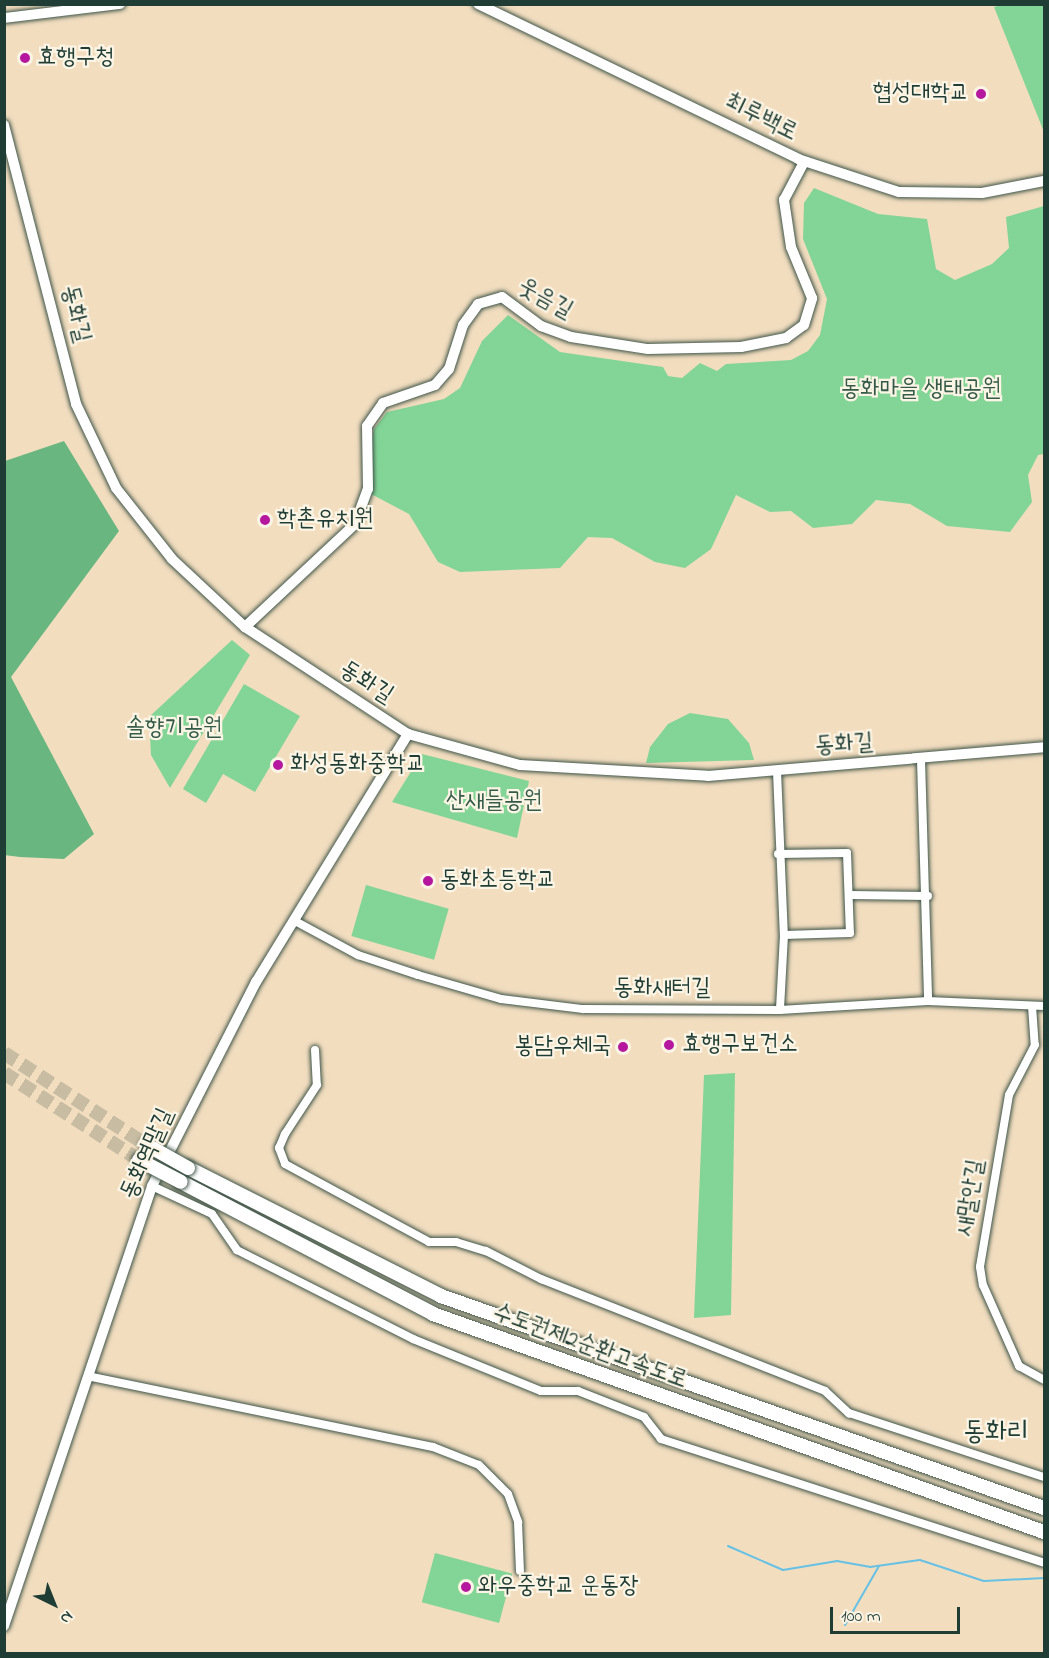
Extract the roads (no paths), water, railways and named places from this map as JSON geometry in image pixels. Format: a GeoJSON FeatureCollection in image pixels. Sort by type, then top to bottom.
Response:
{"type":"FeatureCollection","features":[{"type":"Feature","properties":{"kind":"highway","name":"수도권제2순환고속도로"},"geometry":{"type":"LineString","coordinates":[[147,1145],[441,1296],[1044,1508]]}},
{"type":"Feature","properties":{"kind":"highway","name":"수도권제2순환고속도로"},"geometry":{"type":"LineString","coordinates":[[139,1160],[433,1314],[1044,1532]]}},
{"type":"Feature","properties":{"kind":"street"},"geometry":{"type":"LineString","coordinates":[[4,18],[120,4]]}},
{"type":"Feature","properties":{"kind":"street","name":"최루백로"},"geometry":{"type":"LineString","coordinates":[[478,4],[804,162],[899,192],[982,193],[1044,181]]}},
{"type":"Feature","properties":{"kind":"street","name":"동화길"},"geometry":{"type":"LineString","coordinates":[[4,125],[7,148],[76,404],[116,488],[172,558],[245,627],[408,734],[520,765],[708,776],[921,760],[1044,747]]}},
{"type":"Feature","properties":{"kind":"street","name":"웃음길"},"geometry":{"type":"LineString","coordinates":[[245,627],[355,524],[368,489],[367,426],[383,403],[435,385],[449,369],[463,325],[478,304],[502,297],[541,326],[571,337],[648,349],[741,347],[786,338],[804,325],[812,298],[791,247],[784,200],[804,162]]}},
{"type":"Feature","properties":{"kind":"street","name":"동화역말길"},"geometry":{"type":"LineString","coordinates":[[4,1626],[92,1377],[152,1186],[256,982],[408,734]]}},
{"type":"Feature","properties":{"kind":"street"},"geometry":{"type":"LineString","coordinates":[[921,760],[928,896],[928,1001]]}},
{"type":"Feature","properties":{"kind":"street"},"geometry":{"type":"LineString","coordinates":[[777,771],[778,854],[784,935],[780,1010]]}},
{"type":"Feature","properties":{"kind":"street"},"geometry":{"type":"LineString","coordinates":[[778,854],[847,853],[850,933],[784,935]]}},
{"type":"Feature","properties":{"kind":"street"},"geometry":{"type":"LineString","coordinates":[[849,895],[928,896]]}},
{"type":"Feature","properties":{"kind":"street","name":"동화새터길"},"geometry":{"type":"LineString","coordinates":[[294,921],[358,955],[501,999],[583,1009],[780,1010],[928,1001],[1044,1005]]}},
{"type":"Feature","properties":{"kind":"street","name":"새말안길"},"geometry":{"type":"LineString","coordinates":[[1032,1006],[1035,1045],[1010,1095],[980,1267],[983,1285],[1019,1366],[1044,1380]]}},
{"type":"Feature","properties":{"kind":"street"},"geometry":{"type":"LineString","coordinates":[[315,1050],[317,1085],[285,1134],[279,1148],[285,1164],[429,1242],[456,1242],[486,1251],[551,1283],[825,1390],[849,1413],[1044,1477]]}},
{"type":"Feature","properties":{"kind":"street"},"geometry":{"type":"LineString","coordinates":[[152,1186],[212,1214],[237,1250],[413,1339],[540,1391],[578,1391],[644,1417],[661,1439],[1044,1563]]}},
{"type":"Feature","properties":{"kind":"street"},"geometry":{"type":"LineString","coordinates":[[92,1377],[433,1447],[479,1465],[508,1494],[518,1522],[519,1571]]}},
{"type":"Feature","properties":{"kind":"waterway"},"geometry":{"type":"LineString","coordinates":[[728,1546],[783,1570],[837,1561],[870,1567],[920,1560],[984,1581],[1044,1578]]}},
{"type":"Feature","properties":{"kind":"waterway"},"geometry":{"type":"LineString","coordinates":[[845,1625],[879,1566]]}},
{"type":"Feature","properties":{"kind":"tunnel"},"geometry":{"type":"LineString","coordinates":[[4,1053],[147,1145]]}},
{"type":"Feature","properties":{"kind":"tunnel"},"geometry":{"type":"LineString","coordinates":[[4,1073],[139,1160]]}},
{"type":"Feature","properties":{"kind":"place","name":"효행구청"},"geometry":{"type":"Point","coordinates":[25,58]}},
{"type":"Feature","properties":{"kind":"place","name":"협성대학교"},"geometry":{"type":"Point","coordinates":[981,94]}},
{"type":"Feature","properties":{"kind":"place","name":"학촌유치원"},"geometry":{"type":"Point","coordinates":[265,520]}},
{"type":"Feature","properties":{"kind":"place","name":"화성동화중학교"},"geometry":{"type":"Point","coordinates":[278,765]}},
{"type":"Feature","properties":{"kind":"place","name":"동화초등학교"},"geometry":{"type":"Point","coordinates":[428,881]}},
{"type":"Feature","properties":{"kind":"place","name":"효행구보건소"},"geometry":{"type":"Point","coordinates":[669,1045]}},
{"type":"Feature","properties":{"kind":"place","name":"봉담우체국"},"geometry":{"type":"Point","coordinates":[623,1047]}},
{"type":"Feature","properties":{"kind":"place","name":"와우중학교 운동장"},"geometry":{"type":"Point","coordinates":[466,1587]}},
{"type":"Feature","properties":{"kind":"district","name":"동화리"},"geometry":{"type":"Point","coordinates":[996,1433]}},
{"type":"Feature","properties":{"kind":"park label","name":"동화마을 생태공원"},"geometry":{"type":"Point","coordinates":[921,390]}},
{"type":"Feature","properties":{"kind":"park label","name":"솔향기공원"},"geometry":{"type":"Point","coordinates":[174,729]}},
{"type":"Feature","properties":{"kind":"park label","name":"산새들공원"},"geometry":{"type":"Point","coordinates":[494,802]}}]}
